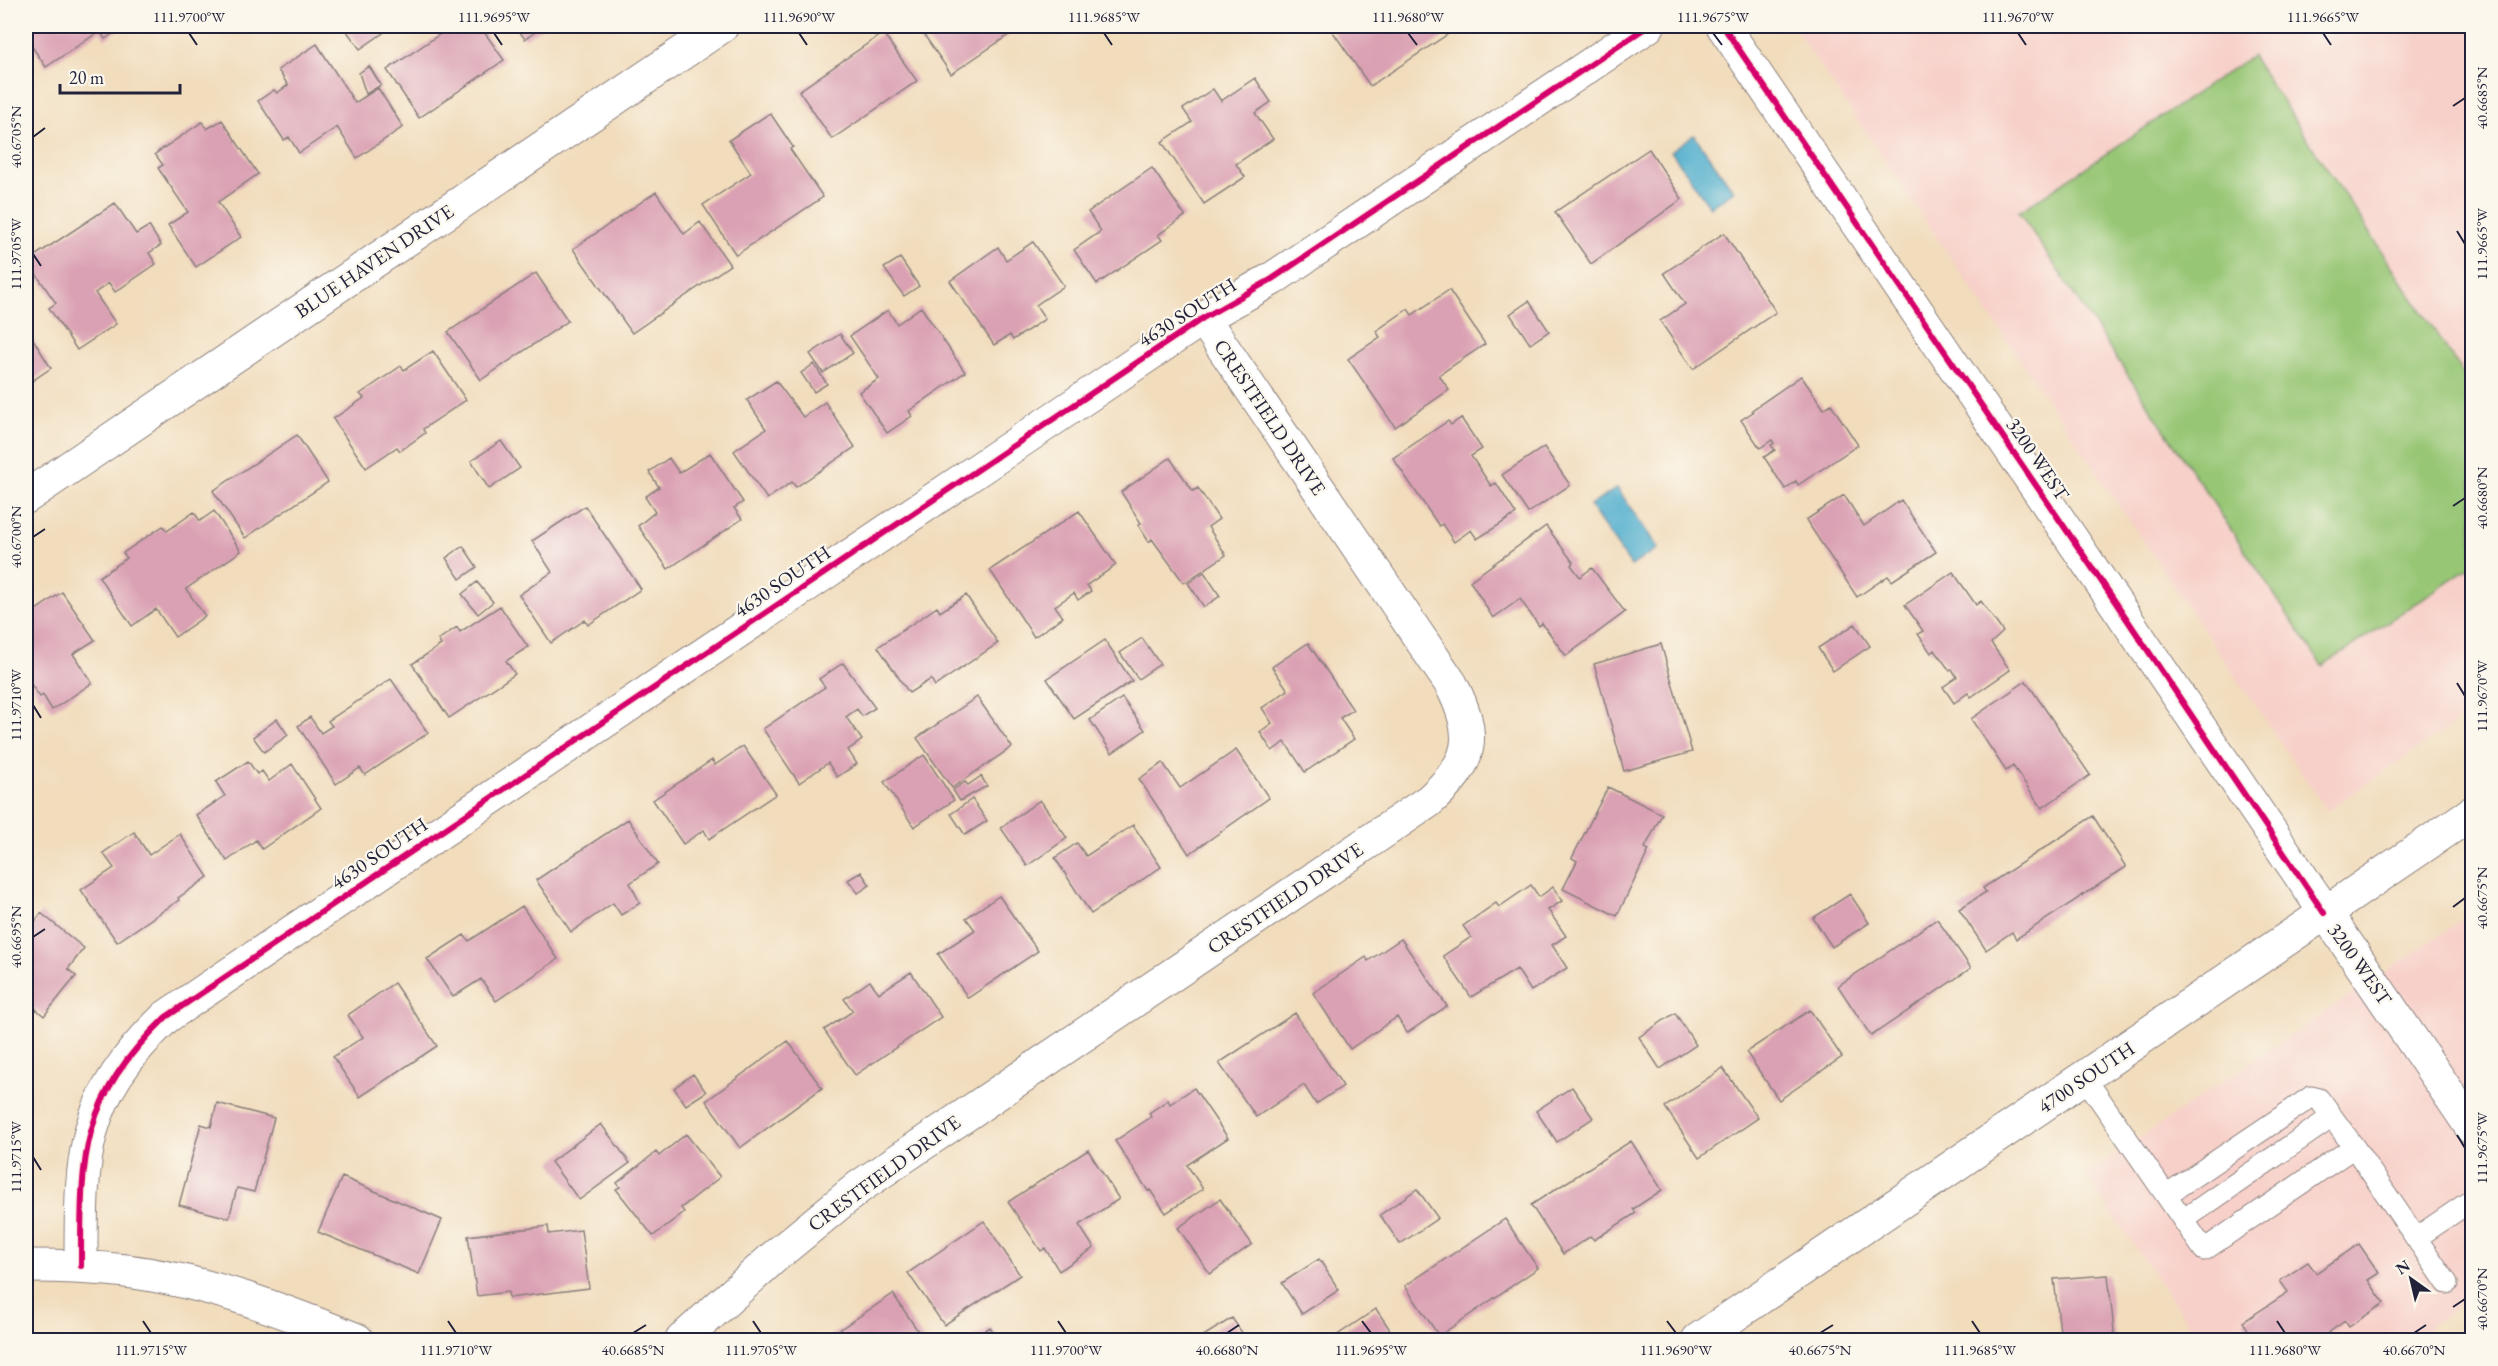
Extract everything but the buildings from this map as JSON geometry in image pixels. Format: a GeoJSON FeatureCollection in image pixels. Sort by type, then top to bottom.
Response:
{"type":"FeatureCollection","features":[{"type":"Feature","properties":{"kind":"street","name":"BLUE HAVEN DRIVE"},"geometry":{"type":"LineString","coordinates":[[26,497],[722,26]]}},
{"type":"Feature","properties":{"kind":"street","name":"4630 SOUTH"},"geometry":{"type":"LineString","coordinates":[[81,1266],[83,1177],[86,1148],[93,1120],[105,1092],[120,1068],[141,1042],[166,1017],[1203,318],[1272,279],[1648,26]]}},
{"type":"Feature","properties":{"kind":"street","name":"3200 WEST"},"geometry":{"type":"LineString","coordinates":[[1723,26],[2472,1128]]}},
{"type":"Feature","properties":{"kind":"street","name":"CRESTFIELD DRIVE"},"geometry":{"type":"LineString","coordinates":[[682,1341],[774,1257],[860,1187],[1429,801],[1447,785],[1460,765],[1468,743],[1467,732],[1460,703],[1451,684],[1203,318]]}},
{"type":"Feature","properties":{"kind":"street","name":"4700 SOUTH"},"geometry":{"type":"LineString","coordinates":[[1698,1341],[2472,813]]}},
{"type":"Feature","properties":{"kind":"street"},"geometry":{"type":"LineString","coordinates":[[26,1266],[81,1266],[128,1271],[230,1293],[279,1309],[357,1341]]}},
{"type":"Feature","properties":{"kind":"lane"},"geometry":{"type":"LineString","coordinates":[[2085,1078],[2204,1250],[2354,1147]]}},
{"type":"Feature","properties":{"kind":"lane"},"geometry":{"type":"LineString","coordinates":[[2166,1195],[2311,1096],[2319,1099],[2354,1147],[2447,1283]]}},
{"type":"Feature","properties":{"kind":"lane"},"geometry":{"type":"LineString","coordinates":[[2183,1220],[2332,1117]]}},
{"type":"Feature","properties":{"kind":"lane"},"geometry":{"type":"LineString","coordinates":[[2416,1238],[2472,1200]]}},
{"type":"Feature","properties":{"kind":"shaded area"},"geometry":{"type":"Polygon","coordinates":[[[1793,26],[2472,26],[2472,711],[2327,811],[1793,26]]]}},
{"type":"Feature","properties":{"kind":"shaded area"},"geometry":{"type":"Polygon","coordinates":[[[2472,913],[2472,1297],[2409,1340],[2200,1340],[2085,1175],[2472,913]]]}},
{"type":"Feature","properties":{"kind":"green space"},"geometry":{"type":"Polygon","coordinates":[[[2252,56],[2472,387],[2472,565],[2322,666],[2019,212],[2252,56]]]}},
{"type":"Feature","properties":{"kind":"water"},"geometry":{"type":"Polygon","coordinates":[[[1694,135],[1734,191],[1710,207],[1671,151],[1694,135]]]}},
{"type":"Feature","properties":{"kind":"water"},"geometry":{"type":"Polygon","coordinates":[[[1617,488],[1658,548],[1631,566],[1590,506],[1617,488]]]}},
{"type":"Feature","properties":{"kind":"cycle path"},"geometry":{"type":"LineString","coordinates":[[81,1266],[82,1192],[91,1131],[101,1103],[116,1075],[166,1017],[1203,318],[1272,279],[1648,26]]}},
{"type":"Feature","properties":{"kind":"cycle path"},"geometry":{"type":"LineString","coordinates":[[1723,26],[2324,913]]}}]}
